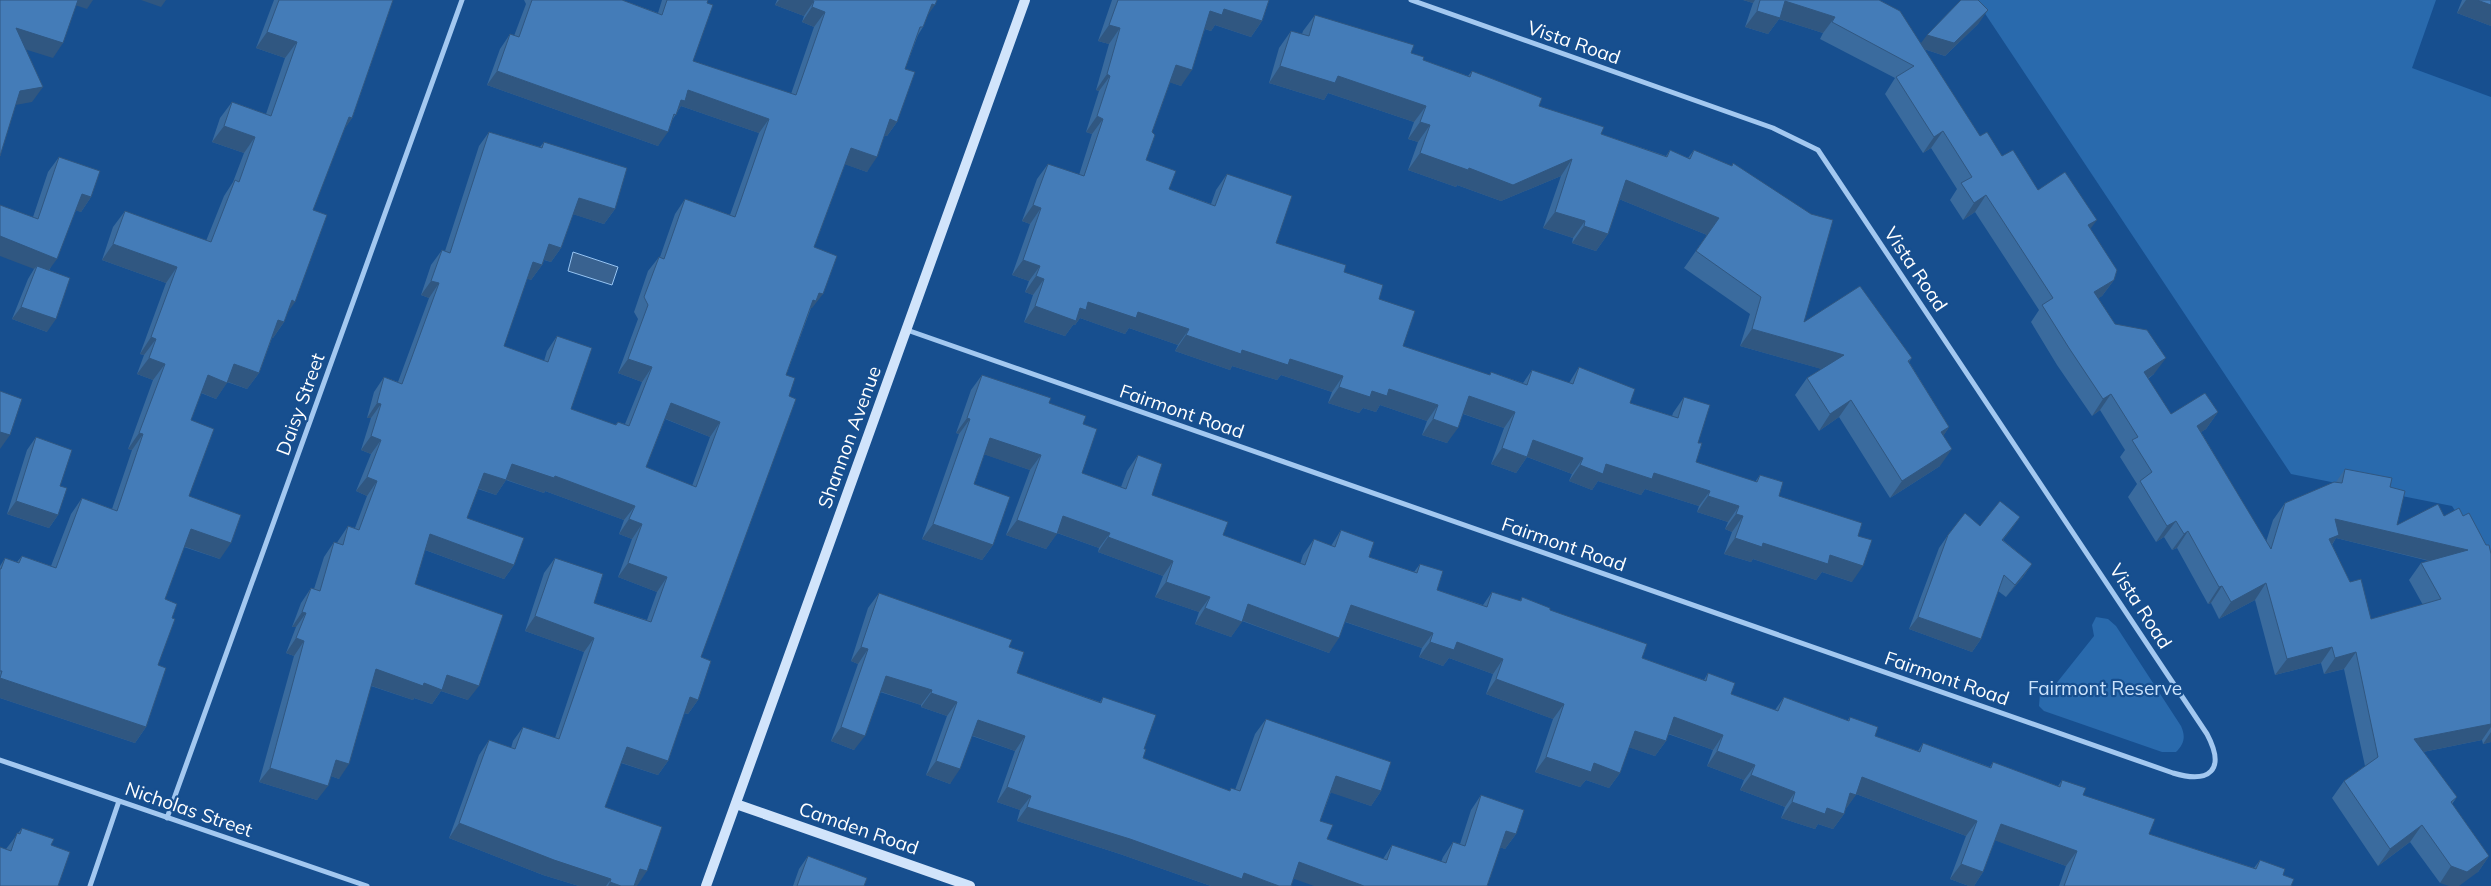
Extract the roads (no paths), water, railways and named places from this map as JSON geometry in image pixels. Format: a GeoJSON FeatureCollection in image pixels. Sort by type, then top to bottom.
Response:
{"type":"FeatureCollection","features":[{"type":"Feature","properties":{"kind":"main road","name":"Shannon Avenue"},"geometry":{"type":"LineString","coordinates":[[706,886],[1025,0]]}},
{"type":"Feature","properties":{"kind":"main road","name":"Camden Road"},"geometry":{"type":"LineString","coordinates":[[736,804],[970,886]]}},
{"type":"Feature","properties":{"kind":"street","name":"Daisy Street"},"geometry":{"type":"LineString","coordinates":[[167,818],[462,0]]}},
{"type":"Feature","properties":{"kind":"street","name":"Vista Road"},"geometry":{"type":"LineString","coordinates":[[1411,0],[1773,128],[1818,150],[2207,734],[2215,753],[2212,771]]}},
{"type":"Feature","properties":{"kind":"street","name":"Fairmont Road"},"geometry":{"type":"LineString","coordinates":[[907,330],[2173,773],[2195,778],[2205,776],[2212,771]]}},
{"type":"Feature","properties":{"kind":"street","name":"Nicholas Street"},"geometry":{"type":"LineString","coordinates":[[0,760],[367,886]]}},
{"type":"Feature","properties":{"kind":"street"},"geometry":{"type":"LineString","coordinates":[[90,886],[119,801]]}},
{"type":"Feature","properties":{"kind":"park label","name":"Fairmont Reserve"},"geometry":{"type":"Point","coordinates":[2105,688]}}]}
